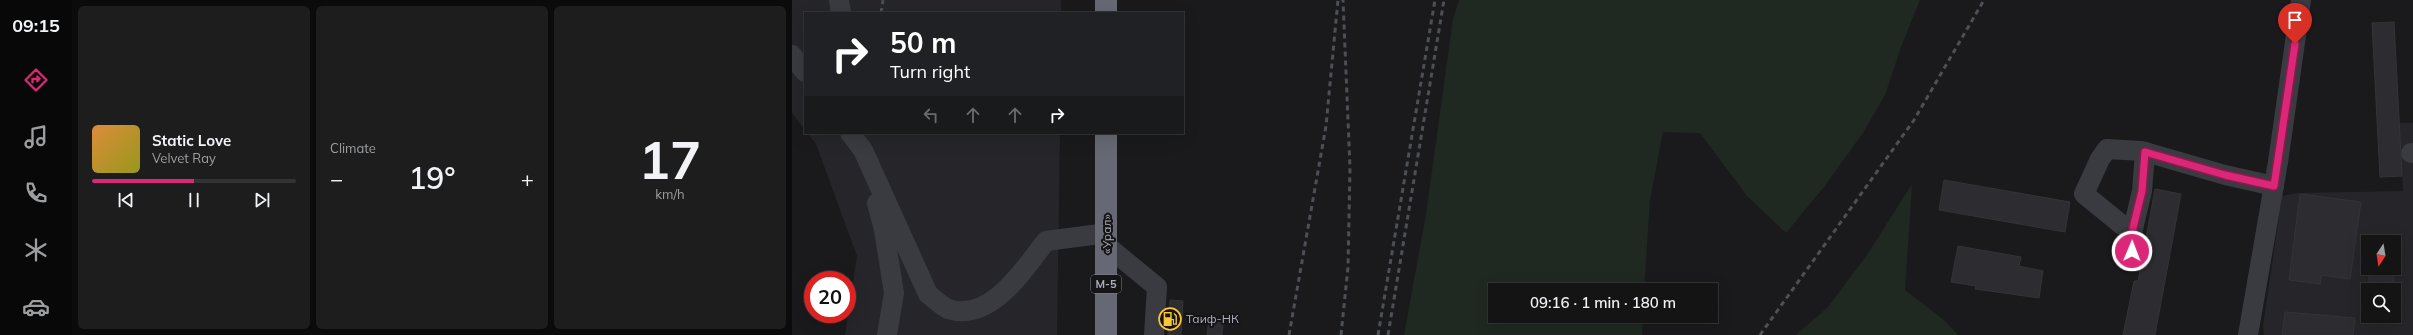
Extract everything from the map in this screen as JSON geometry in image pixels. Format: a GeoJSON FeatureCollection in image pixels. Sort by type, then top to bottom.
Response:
{"type":"FeatureCollection","features":[{"type":"Feature","properties":{"kind":"highway"},"geometry":{"type":"LineString","coordinates":[[1106,0],[1106,12]]}},
{"type":"Feature","properties":{"kind":"highway","name":"«Урал»"},"geometry":{"type":"LineString","coordinates":[[1106,134],[1106,335]]}},
{"type":"Feature","properties":{"kind":"street"},"geometry":{"type":"LineString","coordinates":[[839,0],[841,12]]}},
{"type":"Feature","properties":{"kind":"street"},"geometry":{"type":"LineString","coordinates":[[2248,335],[2274,186],[2301,0]]}},
{"type":"Feature","properties":{"kind":"street"},"geometry":{"type":"LineString","coordinates":[[792,55],[804,71]]}},
{"type":"Feature","properties":{"kind":"street"},"geometry":{"type":"LineString","coordinates":[[851,134],[861,141],[928,294],[948,309],[971,310],[996,299],[1046,241],[1107,240],[1157,287],[1154,335]]}},
{"type":"Feature","properties":{"kind":"street"},"geometry":{"type":"LineString","coordinates":[[861,141],[884,230],[894,293],[886,335]]}},
{"type":"Feature","properties":{"kind":"street"},"geometry":{"type":"LineString","coordinates":[[2133,228],[2122,225],[2084,194],[2100,159],[2107,150],[2145,152],[2225,175],[2274,186]]}},
{"type":"Feature","properties":{"kind":"street"},"geometry":{"type":"LineString","coordinates":[[2132,251],[2133,228],[2142,191],[2145,152]]}},
{"type":"Feature","properties":{"kind":"shaded area"},"geometry":{"type":"Polygon","coordinates":[[[792,0],[1061,0],[1061,12],[804,12],[804,129],[792,113],[792,0]]]}},
{"type":"Feature","properties":{"kind":"shaded area"},"geometry":{"type":"Polygon","coordinates":[[[1459,0],[1920,0],[1901,47],[1885,95],[1863,133],[1824,187],[1786,233],[1747,196],[1700,133],[1663,132],[1650,200],[1644,283],[1488,283],[1488,323],[1643,323],[1642,335],[1404,335],[1426,214],[1453,19],[1459,0]]]}},
{"type":"Feature","properties":{"kind":"shaded area"},"geometry":{"type":"Polygon","coordinates":[[[2399,123],[2413,123],[2413,335],[2264,335],[2263,326],[2282,196],[2298,193],[2403,191],[2399,123]]]}},
{"type":"Feature","properties":{"kind":"shaded area"},"geometry":{"type":"Polygon","coordinates":[[[808,134],[1060,134],[1057,335],[845,335],[847,323],[856,323],[856,271],[855,271],[857,256],[816,144],[808,134]]]}},
{"type":"Feature","properties":{"kind":"shaded area"},"geometry":{"type":"Polygon","coordinates":[[[1912,184],[1905,290],[1944,320],[1958,335],[1796,335],[1828,307],[1867,255],[1912,184]]]}},
{"type":"Feature","properties":{"kind":"building"},"geometry":{"type":"Polygon","coordinates":[[[2394,22],[2402,176],[2380,177],[2372,23],[2394,22]]]}},
{"type":"Feature","properties":{"kind":"building"},"geometry":{"type":"Polygon","coordinates":[[[1944,180],[2070,202],[2065,232],[1939,210],[1944,180]]]}},
{"type":"Feature","properties":{"kind":"building"},"geometry":{"type":"Polygon","coordinates":[[[2155,189],[2181,194],[2155,335],[2123,335],[2134,281],[2138,281],[2155,189]]]}},
{"type":"Feature","properties":{"kind":"building"},"geometry":{"type":"Polygon","coordinates":[[[2300,194],[2361,202],[2350,279],[2322,275],[2320,284],[2289,280],[2300,194]]]}},
{"type":"Feature","properties":{"kind":"building"},"geometry":{"type":"Polygon","coordinates":[[[1958,246],[2021,257],[2019,266],[2043,271],[2039,298],[1975,289],[1976,286],[1951,282],[1958,246]]]}},
{"type":"Feature","properties":{"kind":"building"},"geometry":{"type":"Polygon","coordinates":[[[2369,275],[2393,275],[2394,283],[2369,283],[2369,275]]]}},
{"type":"Feature","properties":{"kind":"building"},"geometry":{"type":"Polygon","coordinates":[[[1170,300],[1183,301],[1181,335],[1168,335],[1170,300]]]}},
{"type":"Feature","properties":{"kind":"building"},"geometry":{"type":"Polygon","coordinates":[[[2285,312],[2355,318],[2353,335],[2282,335],[2285,312]]]}},
{"type":"Feature","properties":{"kind":"building"},"geometry":{"type":"Polygon","coordinates":[[[1209,319],[1223,320],[1222,335],[1207,335],[1209,319]]]}},
{"type":"Feature","properties":{"kind":"railway"},"geometry":{"type":"LineString","coordinates":[[881,12],[883,0]]}},
{"type":"Feature","properties":{"kind":"railway"},"geometry":{"type":"LineString","coordinates":[[1289,335],[1326,126],[1338,0]]}},
{"type":"Feature","properties":{"kind":"railway"},"geometry":{"type":"LineString","coordinates":[[1341,335],[1348,267],[1350,168],[1343,0]]}},
{"type":"Feature","properties":{"kind":"railway"},"geometry":{"type":"LineString","coordinates":[[1378,335],[1435,0]]}},
{"type":"Feature","properties":{"kind":"railway"},"geometry":{"type":"LineString","coordinates":[[1388,335],[1444,0]]}},
{"type":"Feature","properties":{"kind":"railway"},"geometry":{"type":"LineString","coordinates":[[1760,335],[1914,120],[1984,0]]}},
{"type":"Feature","properties":{"kind":"place","name":"Таиф-НК"},"geometry":{"type":"Point","coordinates":[1170,319]}},
{"type":"Feature","properties":{"kind":"route"},"geometry":{"type":"LineString","coordinates":[[2132,251],[2133,228],[2142,191],[2145,152],[2225,175],[2274,186],[2295,44]]}}]}
